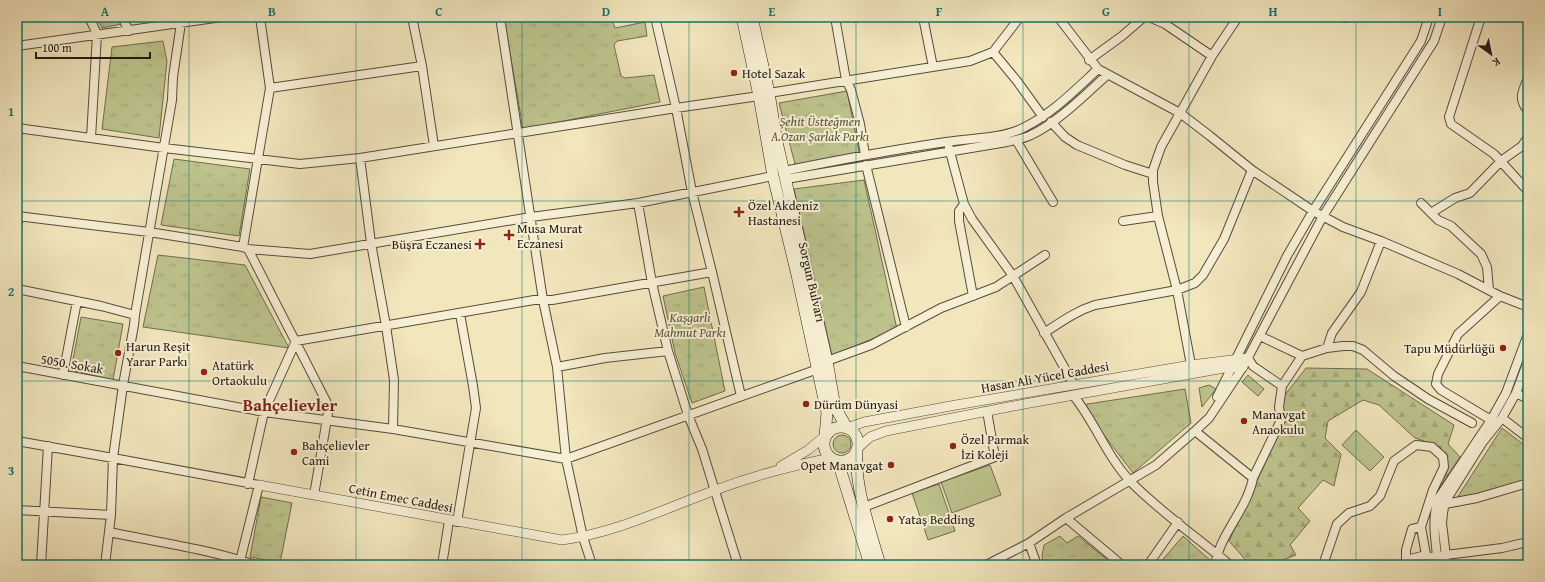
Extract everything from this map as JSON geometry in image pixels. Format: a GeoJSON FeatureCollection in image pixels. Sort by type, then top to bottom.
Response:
{"type":"FeatureCollection","features":[{"type":"Feature","properties":{"kind":"main road","name":"Sorgun Bulvarı"},"geometry":{"type":"LineString","coordinates":[[742,17],[785,175],[827,361],[835,407],[848,428]]}},
{"type":"Feature","properties":{"kind":"main road","name":"Sorgun Bulvarı"},"geometry":{"type":"LineString","coordinates":[[752,17],[764,95],[773,176],[827,413],[825,436]]}},
{"type":"Feature","properties":{"kind":"main road"},"geometry":{"type":"LineString","coordinates":[[870,565],[839,465],[831,458],[824,448],[825,436],[832,429],[842,426],[848,428],[856,435],[858,449],[856,460],[861,497],[880,565]]}},
{"type":"Feature","properties":{"kind":"main road"},"geometry":{"type":"LineString","coordinates":[[831,458],[842,462],[853,457],[858,449]]}},
{"type":"Feature","properties":{"kind":"street"},"geometry":{"type":"LineString","coordinates":[[89,17],[97,34],[91,138]]}},
{"type":"Feature","properties":{"kind":"street"},"geometry":{"type":"LineString","coordinates":[[122,17],[128,31]]}},
{"type":"Feature","properties":{"kind":"street"},"geometry":{"type":"LineString","coordinates":[[17,46],[222,17]]}},
{"type":"Feature","properties":{"kind":"street"},"geometry":{"type":"LineString","coordinates":[[260,17],[270,88],[246,248],[296,341],[329,407],[314,495]]}},
{"type":"Feature","properties":{"kind":"street"},"geometry":{"type":"LineString","coordinates":[[412,17],[422,66],[434,146]]}},
{"type":"Feature","properties":{"kind":"street"},"geometry":{"type":"LineString","coordinates":[[500,17],[543,300],[558,367],[566,459],[583,537],[592,565]]}},
{"type":"Feature","properties":{"kind":"street"},"geometry":{"type":"LineString","coordinates":[[655,17],[676,108],[692,192],[741,396]]}},
{"type":"Feature","properties":{"kind":"street"},"geometry":{"type":"LineString","coordinates":[[835,17],[846,80],[852,90],[865,155]]}},
{"type":"Feature","properties":{"kind":"street"},"geometry":{"type":"LineString","coordinates":[[923,17],[933,67]]}},
{"type":"Feature","properties":{"kind":"street"},"geometry":{"type":"LineString","coordinates":[[17,128],[258,160],[300,164],[360,158],[764,95],[846,80],[970,61],[992,52],[1020,17]]}},
{"type":"Feature","properties":{"kind":"street"},"geometry":{"type":"LineString","coordinates":[[1058,17],[1098,70],[1180,113],[1252,170],[1313,211],[1343,228],[1381,241],[1458,274],[1500,296],[1528,307]]}},
{"type":"Feature","properties":{"kind":"street"},"geometry":{"type":"LineString","coordinates":[[1089,60],[1122,36],[1144,17]]}},
{"type":"Feature","properties":{"kind":"street"},"geometry":{"type":"LineString","coordinates":[[1149,17],[1165,24],[1212,56]]}},
{"type":"Feature","properties":{"kind":"street"},"geometry":{"type":"LineString","coordinates":[[1190,365],[1176,290],[1158,216],[1153,182],[1153,170],[1161,148],[1180,113],[1212,56],[1238,17]]}},
{"type":"Feature","properties":{"kind":"street"},"geometry":{"type":"LineString","coordinates":[[1344,17],[1348,17]]}},
{"type":"Feature","properties":{"kind":"street"},"geometry":{"type":"LineString","coordinates":[[1195,431],[1223,388],[1287,256],[1313,211],[1421,41],[1429,17]]}},
{"type":"Feature","properties":{"kind":"street"},"geometry":{"type":"LineString","coordinates":[[986,565],[1029,543],[1066,518],[1156,465],[1209,418],[1243,367],[1323,216],[1434,41],[1442,17]]}},
{"type":"Feature","properties":{"kind":"street"},"geometry":{"type":"LineString","coordinates":[[1482,17],[1449,117],[1451,124],[1457,130],[1494,154],[1528,190]]}},
{"type":"Feature","properties":{"kind":"street"},"geometry":{"type":"LineString","coordinates":[[105,565],[110,515],[113,458],[123,385],[172,100],[172,77],[181,23]]}},
{"type":"Feature","properties":{"kind":"street"},"geometry":{"type":"LineString","coordinates":[[992,52],[1017,81],[1043,117]]}},
{"type":"Feature","properties":{"kind":"street"},"geometry":{"type":"LineString","coordinates":[[270,88],[422,66]]}},
{"type":"Feature","properties":{"kind":"street"},"geometry":{"type":"LineString","coordinates":[[785,175],[865,155],[997,135],[1020,129],[1043,117],[1098,70]]}},
{"type":"Feature","properties":{"kind":"street"},"geometry":{"type":"LineString","coordinates":[[785,175],[866,165],[1016,140],[1037,132],[1051,122],[1107,75]]}},
{"type":"Feature","properties":{"kind":"street"},"geometry":{"type":"LineString","coordinates":[[1528,78],[1522,94],[1522,104],[1528,110]]}},
{"type":"Feature","properties":{"kind":"street"},"geometry":{"type":"LineString","coordinates":[[1051,122],[1065,137],[1077,145],[1125,165],[1153,174]]}},
{"type":"Feature","properties":{"kind":"street"},"geometry":{"type":"LineString","coordinates":[[1431,213],[1455,198],[1470,193],[1502,161],[1522,146],[1528,137]]}},
{"type":"Feature","properties":{"kind":"street"},"geometry":{"type":"LineString","coordinates":[[1016,140],[1053,202]]}},
{"type":"Feature","properties":{"kind":"street"},"geometry":{"type":"LineString","coordinates":[[947,142],[964,204],[972,219],[1013,276],[1074,385]]}},
{"type":"Feature","properties":{"kind":"street"},"geometry":{"type":"LineString","coordinates":[[360,158],[371,244],[394,380],[393,430]]}},
{"type":"Feature","properties":{"kind":"street"},"geometry":{"type":"LineString","coordinates":[[866,165],[906,327]]}},
{"type":"Feature","properties":{"kind":"street"},"geometry":{"type":"LineString","coordinates":[[1044,333],[1071,314],[1084,308],[1176,290],[1195,283],[1203,276],[1224,239],[1252,170]]}},
{"type":"Feature","properties":{"kind":"street"},"geometry":{"type":"LineString","coordinates":[[17,227],[18,216],[149,232],[246,248],[310,254],[530,217],[638,203],[773,176]]}},
{"type":"Feature","properties":{"kind":"street"},"geometry":{"type":"LineString","coordinates":[[638,203],[652,283],[668,351],[688,415],[702,449],[738,565]]}},
{"type":"Feature","properties":{"kind":"street"},"geometry":{"type":"LineString","coordinates":[[1421,203],[1438,220],[1451,226],[1481,254],[1487,267],[1489,290]]}},
{"type":"Feature","properties":{"kind":"street"},"geometry":{"type":"LineString","coordinates":[[964,204],[959,211],[959,221],[973,296]]}},
{"type":"Feature","properties":{"kind":"street"},"geometry":{"type":"LineString","coordinates":[[1124,221],[1158,216]]}},
{"type":"Feature","properties":{"kind":"street"},"geometry":{"type":"LineString","coordinates":[[1326,348],[1332,333],[1361,292],[1381,241]]}},
{"type":"Feature","properties":{"kind":"street"},"geometry":{"type":"LineString","coordinates":[[827,361],[870,345],[906,327],[919,318],[941,308],[996,287],[1045,255]]}},
{"type":"Feature","properties":{"kind":"street"},"geometry":{"type":"LineString","coordinates":[[296,341],[460,314],[534,300],[552,300],[712,272]]}},
{"type":"Feature","properties":{"kind":"street"},"geometry":{"type":"LineString","coordinates":[[17,289],[135,316]]}},
{"type":"Feature","properties":{"kind":"street"},"geometry":{"type":"LineString","coordinates":[[1491,420],[1441,390],[1436,384],[1438,374],[1458,334],[1500,296]]}},
{"type":"Feature","properties":{"kind":"street"},"geometry":{"type":"LineString","coordinates":[[63,375],[77,302]]}},
{"type":"Feature","properties":{"kind":"street"},"geometry":{"type":"LineString","coordinates":[[442,565],[470,443],[476,408],[460,314]]}},
{"type":"Feature","properties":{"kind":"street"},"geometry":{"type":"LineString","coordinates":[[1438,565],[1434,509],[1438,499],[1491,420],[1510,387],[1528,334]]}},
{"type":"Feature","properties":{"kind":"street"},"geometry":{"type":"LineString","coordinates":[[1260,336],[1302,356]]}},
{"type":"Feature","properties":{"kind":"street"},"geometry":{"type":"LineString","coordinates":[[248,484],[264,412],[296,341]]}},
{"type":"Feature","properties":{"kind":"street"},"geometry":{"type":"LineString","coordinates":[[1215,565],[1217,553],[1228,530],[1240,512],[1251,488],[1253,478],[1281,420],[1279,407],[1282,386],[1302,356],[1326,348],[1353,346],[1363,350],[1394,376],[1428,399],[1472,423]]}},
{"type":"Feature","properties":{"kind":"street"},"geometry":{"type":"LineString","coordinates":[[558,367],[605,358],[668,351]]}},
{"type":"Feature","properties":{"kind":"street"},"geometry":{"type":"LineString","coordinates":[[1248,358],[1254,366],[1282,386]]}},
{"type":"Feature","properties":{"kind":"street","name":"Hasan Ali Yücel Caddesi"},"geometry":{"type":"LineString","coordinates":[[858,449],[870,437],[886,431],[1234,364],[1248,358]]}},
{"type":"Feature","properties":{"kind":"street"},"geometry":{"type":"LineString","coordinates":[[1447,565],[1442,523],[1448,496],[1478,450],[1502,418],[1516,393],[1528,361]]}},
{"type":"Feature","properties":{"kind":"street","name":"Hasan Ali Yücel Caddesi"},"geometry":{"type":"LineString","coordinates":[[848,428],[864,422],[1190,365],[1234,364],[1243,367]]}},
{"type":"Feature","properties":{"kind":"street","name":"5050. Sokak"},"geometry":{"type":"LineString","coordinates":[[17,366],[264,412],[393,430],[566,459]]}},
{"type":"Feature","properties":{"kind":"street"},"geometry":{"type":"LineString","coordinates":[[1243,367],[1254,366]]}},
{"type":"Feature","properties":{"kind":"street"},"geometry":{"type":"LineString","coordinates":[[566,459],[818,369]]}},
{"type":"Feature","properties":{"kind":"street"},"geometry":{"type":"LineString","coordinates":[[1516,393],[1528,399]]}},
{"type":"Feature","properties":{"kind":"street"},"geometry":{"type":"LineString","coordinates":[[1073,395],[1081,405],[1106,449],[1130,480],[1230,565]]}},
{"type":"Feature","properties":{"kind":"street"},"geometry":{"type":"LineString","coordinates":[[864,507],[995,458],[987,411]]}},
{"type":"Feature","properties":{"kind":"street"},"geometry":{"type":"LineString","coordinates":[[1502,418],[1528,438]]}},
{"type":"Feature","properties":{"kind":"street"},"geometry":{"type":"LineString","coordinates":[[1195,431],[1253,478]]}},
{"type":"Feature","properties":{"kind":"street"},"geometry":{"type":"LineString","coordinates":[[773,470],[808,450],[825,436]]}},
{"type":"Feature","properties":{"kind":"street","name":"Cetin Emec Caddesi"},"geometry":{"type":"LineString","coordinates":[[17,442],[48,446],[248,484],[562,540],[583,537],[618,527],[715,490],[773,470]]}},
{"type":"Feature","properties":{"kind":"street"},"geometry":{"type":"LineString","coordinates":[[1323,565],[1337,524],[1349,512],[1370,506],[1380,496],[1394,461],[1416,445],[1432,447],[1443,456],[1444,467],[1433,490],[1421,527],[1426,555]]}},
{"type":"Feature","properties":{"kind":"street"},"geometry":{"type":"LineString","coordinates":[[41,565],[48,446]]}},
{"type":"Feature","properties":{"kind":"street"},"geometry":{"type":"LineString","coordinates":[[773,470],[831,458]]}},
{"type":"Feature","properties":{"kind":"street"},"geometry":{"type":"LineString","coordinates":[[1445,504],[1477,498],[1528,483]]}},
{"type":"Feature","properties":{"kind":"street"},"geometry":{"type":"LineString","coordinates":[[239,562],[259,485]]}},
{"type":"Feature","properties":{"kind":"street"},"geometry":{"type":"LineString","coordinates":[[17,510],[110,515]]}},
{"type":"Feature","properties":{"kind":"street"},"geometry":{"type":"LineString","coordinates":[[1066,518],[1122,565]]}},
{"type":"Feature","properties":{"kind":"street"},"geometry":{"type":"LineString","coordinates":[[1148,565],[1178,522]]}},
{"type":"Feature","properties":{"kind":"street"},"geometry":{"type":"LineString","coordinates":[[1421,527],[1412,529],[1404,563],[1426,555],[1430,557],[1502,548],[1528,543]]}},
{"type":"Feature","properties":{"kind":"street"},"geometry":{"type":"LineString","coordinates":[[108,532],[255,565]]}},
{"type":"Feature","properties":{"kind":"street"},"geometry":{"type":"LineString","coordinates":[[1029,543],[1037,565]]}},
{"type":"Feature","properties":{"kind":"green space"},"geometry":{"type":"Polygon","coordinates":[[[96,17],[123,17],[126,23],[102,28],[96,17]]]}},
{"type":"Feature","properties":{"kind":"green space"},"geometry":{"type":"Polygon","coordinates":[[[504,17],[611,17],[615,28],[645,22],[647,36],[617,41],[614,45],[621,76],[625,78],[654,75],[660,102],[523,129],[504,17]]]}},
{"type":"Feature","properties":{"kind":"green space"},"geometry":{"type":"Polygon","coordinates":[[[163,41],[167,61],[159,138],[102,129],[112,47],[163,41]]]}},
{"type":"Feature","properties":{"kind":"green space","name":"Şehit Üstteğmen A.Ozan Şarlak Parkı"},"geometry":{"type":"Polygon","coordinates":[[[847,91],[860,156],[795,164],[779,103],[847,91]]]}},
{"type":"Feature","properties":{"kind":"green space"},"geometry":{"type":"Polygon","coordinates":[[[174,159],[250,169],[239,236],[161,225],[174,159]]]}},
{"type":"Feature","properties":{"kind":"green space"},"geometry":{"type":"Polygon","coordinates":[[[864,180],[897,329],[832,355],[794,189],[864,180]]]}},
{"type":"Feature","properties":{"kind":"green space"},"geometry":{"type":"Polygon","coordinates":[[[158,255],[245,265],[289,348],[143,327],[158,255]]]}},
{"type":"Feature","properties":{"kind":"green space","name":"Kaşgarlı Mahmut Parkı"},"geometry":{"type":"Polygon","coordinates":[[[704,287],[725,391],[692,403],[675,353],[663,296],[704,287]]]}},
{"type":"Feature","properties":{"kind":"green space"},"geometry":{"type":"Polygon","coordinates":[[[81,317],[123,324],[113,380],[71,370],[81,317]]]}},
{"type":"Feature","properties":{"kind":"green space"},"geometry":{"type":"Polygon","coordinates":[[[1306,368],[1367,369],[1454,425],[1448,444],[1460,457],[1438,490],[1441,447],[1415,438],[1379,405],[1363,400],[1328,421],[1325,438],[1341,454],[1334,486],[1323,480],[1298,508],[1310,521],[1290,545],[1296,555],[1270,565],[1250,565],[1229,541],[1283,425],[1281,400],[1306,368]]]}},
{"type":"Feature","properties":{"kind":"green space"},"geometry":{"type":"Polygon","coordinates":[[[1248,375],[1264,389],[1258,396],[1242,382],[1248,375]]]}},
{"type":"Feature","properties":{"kind":"green space"},"geometry":{"type":"Polygon","coordinates":[[[1209,385],[1216,389],[1202,407],[1199,388],[1209,385]]]}},
{"type":"Feature","properties":{"kind":"green space"},"geometry":{"type":"Polygon","coordinates":[[[1185,389],[1191,423],[1133,473],[1081,405],[1185,389]]]}},
{"type":"Feature","properties":{"kind":"green space"},"geometry":{"type":"Polygon","coordinates":[[[1502,428],[1528,448],[1528,481],[1455,501],[1502,428]]]}},
{"type":"Feature","properties":{"kind":"green space"},"geometry":{"type":"Polygon","coordinates":[[[1356,430],[1384,457],[1370,471],[1342,445],[1356,430]]]}},
{"type":"Feature","properties":{"kind":"green space"},"geometry":{"type":"Polygon","coordinates":[[[842,435],[848,438],[851,444],[848,450],[842,453],[836,450],[833,444],[836,438],[842,435]]]}},
{"type":"Feature","properties":{"kind":"green space"},"geometry":{"type":"Polygon","coordinates":[[[990,465],[1001,495],[952,513],[941,482],[990,465]]]}},
{"type":"Feature","properties":{"kind":"green space"},"geometry":{"type":"Polygon","coordinates":[[[939,484],[955,531],[928,540],[912,493],[939,484]]]}},
{"type":"Feature","properties":{"kind":"green space"},"geometry":{"type":"Polygon","coordinates":[[[261,497],[292,503],[280,563],[250,557],[261,497]]]}},
{"type":"Feature","properties":{"kind":"green space"},"geometry":{"type":"Polygon","coordinates":[[[1060,536],[1067,543],[1078,536],[1114,565],[1044,565],[1042,556],[1044,545],[1060,536]]]}},
{"type":"Feature","properties":{"kind":"green space"},"geometry":{"type":"Polygon","coordinates":[[[1183,536],[1211,561],[1210,565],[1158,565],[1183,536]]]}},
{"type":"Feature","properties":{"kind":"place","name":"Hotel Sazak"},"geometry":{"type":"Point","coordinates":[734,73]}},
{"type":"Feature","properties":{"kind":"place","name":"Özel Akdeniz Hastanesi"},"geometry":{"type":"Point","coordinates":[739,212]}},
{"type":"Feature","properties":{"kind":"place","name":"Musa Murat Eczanesi"},"geometry":{"type":"Point","coordinates":[509,235]}},
{"type":"Feature","properties":{"kind":"place","name":"Büşra Eczanesi"},"geometry":{"type":"Point","coordinates":[480,244]}},
{"type":"Feature","properties":{"kind":"place","name":"Tapu Müdürlüğü"},"geometry":{"type":"Point","coordinates":[1503,348]}},
{"type":"Feature","properties":{"kind":"place","name":"Harun Reşit Yarar Parkı"},"geometry":{"type":"Point","coordinates":[118,353]}},
{"type":"Feature","properties":{"kind":"place","name":"Atatürk Ortaokulu"},"geometry":{"type":"Point","coordinates":[204,372]}},
{"type":"Feature","properties":{"kind":"place","name":"Dürüm Dünyasi"},"geometry":{"type":"Point","coordinates":[806,404]}},
{"type":"Feature","properties":{"kind":"place","name":"Manavgat Anaokulu"},"geometry":{"type":"Point","coordinates":[1244,421]}},
{"type":"Feature","properties":{"kind":"place","name":"Özel Parmak İzi Koleji"},"geometry":{"type":"Point","coordinates":[953,446]}},
{"type":"Feature","properties":{"kind":"place","name":"Bahçelievler Cami"},"geometry":{"type":"Point","coordinates":[294,452]}},
{"type":"Feature","properties":{"kind":"place","name":"Opet Manavgat"},"geometry":{"type":"Point","coordinates":[891,465]}},
{"type":"Feature","properties":{"kind":"place","name":"Yataş Bedding"},"geometry":{"type":"Point","coordinates":[890,519]}},
{"type":"Feature","properties":{"kind":"district","name":"Bahçelievler"},"geometry":{"type":"Point","coordinates":[290,404]}}]}
